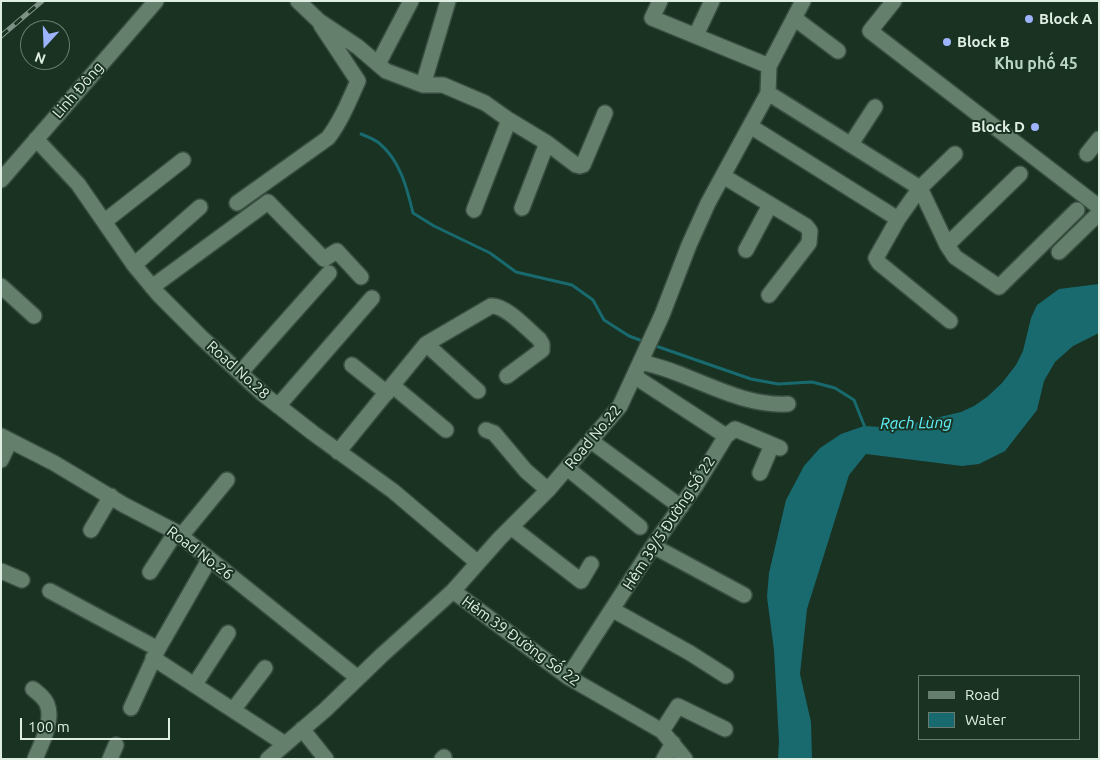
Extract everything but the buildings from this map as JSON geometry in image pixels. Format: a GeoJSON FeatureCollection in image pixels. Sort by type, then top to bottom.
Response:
{"type":"FeatureCollection","features":[{"type":"Feature","properties":{"kind":"street","name":"Linh Đông"},"geometry":{"type":"LineString","coordinates":[[1,180],[156,1]]}},
{"type":"Feature","properties":{"kind":"street"},"geometry":{"type":"LineString","coordinates":[[298,1],[319,21],[358,47],[386,71],[423,84],[443,85],[485,103],[547,143],[576,165],[583,165],[606,113]]}},
{"type":"Feature","properties":{"kind":"street"},"geometry":{"type":"LineString","coordinates":[[378,64],[411,1]]}},
{"type":"Feature","properties":{"kind":"street"},"geometry":{"type":"LineString","coordinates":[[423,84],[448,1]]}},
{"type":"Feature","properties":{"kind":"street"},"geometry":{"type":"LineString","coordinates":[[660,1],[652,18],[769,66]]}},
{"type":"Feature","properties":{"kind":"street"},"geometry":{"type":"LineString","coordinates":[[696,35],[712,1]]}},
{"type":"Feature","properties":{"kind":"street","name":"Road No.22"},"geometry":{"type":"LineString","coordinates":[[268,759],[453,591],[511,527],[548,490],[620,406],[662,315],[689,245],[708,203],[768,93],[769,66],[803,1]]}},
{"type":"Feature","properties":{"kind":"street"},"geometry":{"type":"LineString","coordinates":[[894,1],[870,31],[1099,207]]}},
{"type":"Feature","properties":{"kind":"street"},"geometry":{"type":"LineString","coordinates":[[794,18],[838,52]]}},
{"type":"Feature","properties":{"kind":"street"},"geometry":{"type":"LineString","coordinates":[[237,203],[328,138],[336,128],[358,81],[319,21]]}},
{"type":"Feature","properties":{"kind":"street"},"geometry":{"type":"LineString","coordinates":[[768,93],[920,188],[947,245],[955,257],[999,287],[1077,210]]}},
{"type":"Feature","properties":{"kind":"street"},"geometry":{"type":"LineString","coordinates":[[851,144],[875,107]]}},
{"type":"Feature","properties":{"kind":"street"},"geometry":{"type":"LineString","coordinates":[[474,210],[509,120]]}},
{"type":"Feature","properties":{"kind":"street"},"geometry":{"type":"LineString","coordinates":[[750,126],[898,219]]}},
{"type":"Feature","properties":{"kind":"street","name":"Road No.28"},"geometry":{"type":"LineString","coordinates":[[36,139],[78,184],[134,265],[152,287],[202,338],[278,406],[393,491],[478,563]]}},
{"type":"Feature","properties":{"kind":"street"},"geometry":{"type":"LineString","coordinates":[[1087,154],[1099,140]]}},
{"type":"Feature","properties":{"kind":"street"},"geometry":{"type":"LineString","coordinates":[[522,208],[547,143]]}},
{"type":"Feature","properties":{"kind":"street"},"geometry":{"type":"LineString","coordinates":[[950,321],[876,260],[876,255],[920,188],[955,154]]}},
{"type":"Feature","properties":{"kind":"street"},"geometry":{"type":"LineString","coordinates":[[105,221],[183,160]]}},
{"type":"Feature","properties":{"kind":"street"},"geometry":{"type":"LineString","coordinates":[[947,245],[1020,174]]}},
{"type":"Feature","properties":{"kind":"street"},"geometry":{"type":"LineString","coordinates":[[723,176],[806,226],[811,234],[809,243],[769,295]]}},
{"type":"Feature","properties":{"kind":"street"},"geometry":{"type":"LineString","coordinates":[[152,287],[268,202],[324,259],[337,251],[361,277]]}},
{"type":"Feature","properties":{"kind":"street"},"geometry":{"type":"LineString","coordinates":[[746,250],[770,205]]}},
{"type":"Feature","properties":{"kind":"street"},"geometry":{"type":"LineString","coordinates":[[134,265],[200,207]]}},
{"type":"Feature","properties":{"kind":"street"},"geometry":{"type":"LineString","coordinates":[[1059,252],[1099,213]]}},
{"type":"Feature","properties":{"kind":"street"},"geometry":{"type":"LineString","coordinates":[[240,373],[329,273]]}},
{"type":"Feature","properties":{"kind":"street"},"geometry":{"type":"LineString","coordinates":[[1,286],[34,316]]}},
{"type":"Feature","properties":{"kind":"street"},"geometry":{"type":"LineString","coordinates":[[278,406],[372,298]]}},
{"type":"Feature","properties":{"kind":"street"},"geometry":{"type":"LineString","coordinates":[[338,452],[426,344],[491,306],[505,310],[542,344],[542,350],[508,376]]}},
{"type":"Feature","properties":{"kind":"street"},"geometry":{"type":"LineString","coordinates":[[426,344],[478,392]]}},
{"type":"Feature","properties":{"kind":"street"},"geometry":{"type":"LineString","coordinates":[[643,358],[750,401],[771,405],[788,404]]}},
{"type":"Feature","properties":{"kind":"street"},"geometry":{"type":"LineString","coordinates":[[352,365],[390,389],[446,430]]}},
{"type":"Feature","properties":{"kind":"street"},"geometry":{"type":"LineString","coordinates":[[634,376],[726,436],[735,429],[776,447],[760,472]]}},
{"type":"Feature","properties":{"kind":"street"},"geometry":{"type":"LineString","coordinates":[[486,430],[494,433],[526,471],[548,490]]}},
{"type":"Feature","properties":{"kind":"street","name":"Hẻm 39/5 Đường Số 22"},"geometry":{"type":"LineString","coordinates":[[568,677],[653,546],[696,485],[726,436]]}},
{"type":"Feature","properties":{"kind":"street"},"geometry":{"type":"LineString","coordinates":[[1,460],[6,438]]}},
{"type":"Feature","properties":{"kind":"street","name":"Road No.26"},"geometry":{"type":"LineString","coordinates":[[6,438],[179,534],[358,678]]}},
{"type":"Feature","properties":{"kind":"street"},"geometry":{"type":"LineString","coordinates":[[590,441],[680,507]]}},
{"type":"Feature","properties":{"kind":"street"},"geometry":{"type":"LineString","coordinates":[[567,468],[640,527]]}},
{"type":"Feature","properties":{"kind":"street"},"geometry":{"type":"LineString","coordinates":[[150,572],[179,534],[227,480]]}},
{"type":"Feature","properties":{"kind":"street"},"geometry":{"type":"LineString","coordinates":[[91,530],[111,496]]}},
{"type":"Feature","properties":{"kind":"street"},"geometry":{"type":"LineString","coordinates":[[511,527],[581,581],[591,564]]}},
{"type":"Feature","properties":{"kind":"street"},"geometry":{"type":"LineString","coordinates":[[653,546],[744,595]]}},
{"type":"Feature","properties":{"kind":"street"},"geometry":{"type":"LineString","coordinates":[[131,708],[155,654],[209,560]]}},
{"type":"Feature","properties":{"kind":"street"},"geometry":{"type":"LineString","coordinates":[[1,571],[22,580]]}},
{"type":"Feature","properties":{"kind":"street"},"geometry":{"type":"LineString","coordinates":[[50,591],[155,654],[195,684],[284,744]]}},
{"type":"Feature","properties":{"kind":"street","name":"Hẻm 39 Đường Số 22"},"geometry":{"type":"LineString","coordinates":[[453,591],[568,677],[662,731],[685,759]]}},
{"type":"Feature","properties":{"kind":"street"},"geometry":{"type":"LineString","coordinates":[[613,610],[690,653],[726,676]]}},
{"type":"Feature","properties":{"kind":"street"},"geometry":{"type":"LineString","coordinates":[[195,684],[228,633]]}},
{"type":"Feature","properties":{"kind":"street"},"geometry":{"type":"LineString","coordinates":[[233,710],[265,668]]}},
{"type":"Feature","properties":{"kind":"street"},"geometry":{"type":"LineString","coordinates":[[33,689],[44,698],[48,706],[44,737],[35,759]]}},
{"type":"Feature","properties":{"kind":"street"},"geometry":{"type":"LineString","coordinates":[[662,731],[678,706],[725,729]]}},
{"type":"Feature","properties":{"kind":"street"},"geometry":{"type":"LineString","coordinates":[[302,730],[326,759]]}},
{"type":"Feature","properties":{"kind":"street"},"geometry":{"type":"LineString","coordinates":[[664,759],[673,743]]}},
{"type":"Feature","properties":{"kind":"water","name":"Rạch Lùng"},"geometry":{"type":"Polygon","coordinates":[[[1099,284],[1099,333],[1073,346],[1055,362],[1044,381],[1037,410],[1005,451],[979,464],[962,466],[866,454],[849,475],[807,609],[800,674],[811,722],[812,759],[778,759],[779,742],[774,650],[767,597],[769,573],[786,500],[804,466],[820,448],[841,434],[864,426],[902,426],[961,412],[974,406],[1002,383],[1016,365],[1023,351],[1031,318],[1037,305],[1059,289],[1099,284]]]}},
{"type":"Feature","properties":{"kind":"waterway"},"geometry":{"type":"LineString","coordinates":[[361,134],[379,143],[392,158],[402,175],[413,213],[434,226],[490,253],[516,272],[572,285],[593,300],[604,320],[629,336],[645,342]]}},
{"type":"Feature","properties":{"kind":"waterway"},"geometry":{"type":"LineString","coordinates":[[653,345],[751,379],[778,384],[812,382],[835,388],[854,400],[866,430]]}},
{"type":"Feature","properties":{"kind":"railway"},"geometry":{"type":"LineString","coordinates":[[1,36],[42,1]]}},
{"type":"Feature","properties":{"kind":"place","name":"Block A"},"geometry":{"type":"Point","coordinates":[1029,19]}},
{"type":"Feature","properties":{"kind":"place","name":"Block B"},"geometry":{"type":"Point","coordinates":[947,42]}},
{"type":"Feature","properties":{"kind":"place","name":"Block D"},"geometry":{"type":"Point","coordinates":[1035,127]}},
{"type":"Feature","properties":{"kind":"district","name":"Khu phố 45"},"geometry":{"type":"Point","coordinates":[1036,64]}}]}
